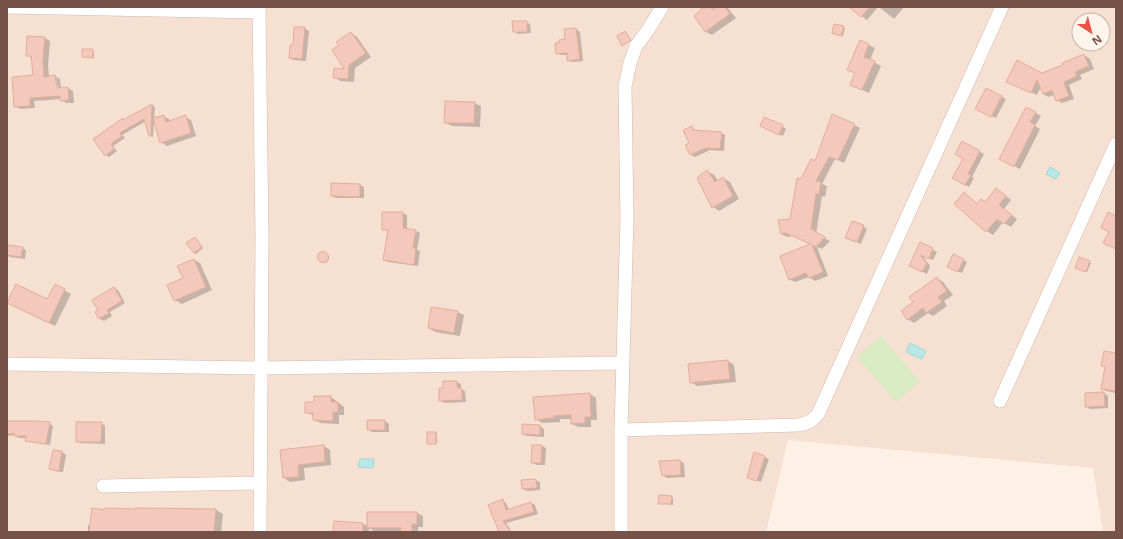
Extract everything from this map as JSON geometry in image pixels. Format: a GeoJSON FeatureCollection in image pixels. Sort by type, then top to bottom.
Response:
{"type":"FeatureCollection","features":[{"type":"Feature","properties":{"kind":"street"},"geometry":{"type":"LineString","coordinates":[[7,7],[259,10],[262,213],[260,532]]}},
{"type":"Feature","properties":{"kind":"street"},"geometry":{"type":"LineString","coordinates":[[621,532],[622,363],[627,218],[625,86],[630,63],[636,46],[662,7]]}},
{"type":"Feature","properties":{"kind":"street"},"geometry":{"type":"LineString","coordinates":[[621,430],[798,426],[813,420],[822,406],[1002,7]]}},
{"type":"Feature","properties":{"kind":"street"},"geometry":{"type":"LineString","coordinates":[[1000,401],[1116,144]]}},
{"type":"Feature","properties":{"kind":"street"},"geometry":{"type":"LineString","coordinates":[[7,364],[262,368],[622,363]]}},
{"type":"Feature","properties":{"kind":"street"},"geometry":{"type":"LineString","coordinates":[[103,486],[260,483]]}},
{"type":"Feature","properties":{"kind":"shaded area"},"geometry":{"type":"Polygon","coordinates":[[[7,7],[1116,7],[1116,532],[1103,532],[1093,468],[788,440],[766,532],[7,532],[7,7]]]}},
{"type":"Feature","properties":{"kind":"green space"},"geometry":{"type":"Polygon","coordinates":[[[881,336],[920,382],[896,402],[857,357],[881,336]]]}},
{"type":"Feature","properties":{"kind":"water"},"geometry":{"type":"Polygon","coordinates":[[[1050,167],[1060,173],[1056,179],[1046,174],[1050,167]]]}},
{"type":"Feature","properties":{"kind":"water"},"geometry":{"type":"Polygon","coordinates":[[[910,343],[926,351],[922,359],[906,352],[910,343]]]}},
{"type":"Feature","properties":{"kind":"water"},"geometry":{"type":"Polygon","coordinates":[[[360,459],[374,459],[373,468],[358,467],[360,459]]]}},
{"type":"Feature","properties":{"kind":"building"},"geometry":{"type":"Polygon","coordinates":[[[703,7],[710,7],[713,10],[717,7],[725,7],[730,14],[705,32],[694,16],[703,7]]]}},
{"type":"Feature","properties":{"kind":"building"},"geometry":{"type":"Polygon","coordinates":[[[849,7],[870,7],[861,17],[849,7]]]}},
{"type":"Feature","properties":{"kind":"building"},"geometry":{"type":"Polygon","coordinates":[[[512,21],[527,21],[527,32],[513,32],[512,21]]]}},
{"type":"Feature","properties":{"kind":"building"},"geometry":{"type":"Polygon","coordinates":[[[834,24],[844,26],[841,36],[832,33],[834,24]]]}},
{"type":"Feature","properties":{"kind":"building"},"geometry":{"type":"Polygon","coordinates":[[[294,27],[305,27],[302,59],[289,58],[290,45],[293,45],[294,27]]]}},
{"type":"Feature","properties":{"kind":"building"},"geometry":{"type":"Polygon","coordinates":[[[576,28],[580,59],[567,61],[567,53],[556,54],[555,43],[559,43],[559,40],[565,39],[564,29],[576,28]]]}},
{"type":"Feature","properties":{"kind":"building"},"geometry":{"type":"Polygon","coordinates":[[[625,31],[631,40],[622,46],[617,36],[625,31]]]}},
{"type":"Feature","properties":{"kind":"building"},"geometry":{"type":"Polygon","coordinates":[[[351,32],[366,53],[349,65],[348,79],[333,78],[334,68],[344,69],[332,50],[339,45],[336,42],[351,32]]]}},
{"type":"Feature","properties":{"kind":"building"},"geometry":{"type":"Polygon","coordinates":[[[27,36],[45,37],[43,61],[44,77],[55,75],[57,88],[68,87],[69,100],[60,101],[60,96],[30,98],[30,106],[14,107],[12,77],[33,75],[31,56],[26,56],[27,36]]]}},
{"type":"Feature","properties":{"kind":"building"},"geometry":{"type":"Polygon","coordinates":[[[860,40],[869,44],[864,57],[875,61],[862,90],[850,85],[855,73],[847,70],[860,40]]]}},
{"type":"Feature","properties":{"kind":"building"},"geometry":{"type":"Polygon","coordinates":[[[82,49],[93,49],[93,58],[82,57],[82,49]]]}},
{"type":"Feature","properties":{"kind":"building"},"geometry":{"type":"Polygon","coordinates":[[[1084,54],[1089,66],[1075,72],[1077,76],[1064,82],[1069,96],[1056,101],[1052,90],[1043,94],[1037,80],[1031,93],[1006,82],[1017,60],[1042,73],[1063,65],[1062,63],[1084,54]]]}},
{"type":"Feature","properties":{"kind":"building"},"geometry":{"type":"Polygon","coordinates":[[[986,88],[1002,96],[991,117],[975,109],[986,88]]]}},
{"type":"Feature","properties":{"kind":"building"},"geometry":{"type":"Polygon","coordinates":[[[445,101],[475,102],[474,123],[444,123],[445,101]]]}},
{"type":"Feature","properties":{"kind":"building"},"geometry":{"type":"Polygon","coordinates":[[[152,104],[151,136],[149,136],[144,119],[120,133],[122,136],[111,144],[114,149],[105,156],[93,139],[123,118],[123,120],[152,104]]]}},
{"type":"Feature","properties":{"kind":"building"},"geometry":{"type":"Polygon","coordinates":[[[1026,107],[1036,112],[1030,122],[1035,125],[1014,167],[999,159],[1026,107]]]}},
{"type":"Feature","properties":{"kind":"building"},"geometry":{"type":"Polygon","coordinates":[[[832,114],[855,124],[838,160],[829,157],[816,181],[821,182],[819,194],[816,194],[811,229],[825,237],[816,247],[812,245],[823,272],[809,278],[806,273],[789,280],[780,256],[810,244],[786,233],[781,234],[778,220],[790,219],[797,178],[801,179],[811,159],[815,161],[832,114]]]}},
{"type":"Feature","properties":{"kind":"building"},"geometry":{"type":"Polygon","coordinates":[[[164,115],[166,122],[186,115],[191,133],[160,143],[153,118],[164,115]]]}},
{"type":"Feature","properties":{"kind":"building"},"geometry":{"type":"Polygon","coordinates":[[[764,117],[783,125],[779,135],[760,126],[764,117]]]}},
{"type":"Feature","properties":{"kind":"building"},"geometry":{"type":"Polygon","coordinates":[[[692,126],[693,130],[722,132],[720,149],[706,148],[690,155],[685,145],[689,143],[683,130],[692,126]]]}},
{"type":"Feature","properties":{"kind":"building"},"geometry":{"type":"Polygon","coordinates":[[[962,141],[980,151],[968,174],[971,175],[965,185],[952,178],[963,159],[955,154],[962,141]]]}},
{"type":"Feature","properties":{"kind":"building"},"geometry":{"type":"Polygon","coordinates":[[[707,170],[715,182],[723,177],[733,196],[712,208],[697,178],[707,170]]]}},
{"type":"Feature","properties":{"kind":"building"},"geometry":{"type":"Polygon","coordinates":[[[331,183],[360,184],[360,197],[331,196],[331,183]]]}},
{"type":"Feature","properties":{"kind":"building"},"geometry":{"type":"Polygon","coordinates":[[[996,188],[1006,196],[999,205],[1012,215],[1004,224],[997,219],[986,232],[954,204],[964,192],[977,204],[981,199],[985,202],[996,188]]]}},
{"type":"Feature","properties":{"kind":"building"},"geometry":{"type":"Polygon","coordinates":[[[382,212],[403,212],[403,228],[416,230],[413,248],[416,248],[414,265],[383,260],[388,230],[382,230],[382,212]]]}},
{"type":"Feature","properties":{"kind":"building"},"geometry":{"type":"Polygon","coordinates":[[[1108,212],[1116,216],[1116,249],[1103,243],[1109,232],[1101,228],[1108,212]]]}},
{"type":"Feature","properties":{"kind":"building"},"geometry":{"type":"Polygon","coordinates":[[[852,221],[864,225],[857,242],[845,238],[852,221]]]}},
{"type":"Feature","properties":{"kind":"building"},"geometry":{"type":"Polygon","coordinates":[[[195,237],[202,247],[194,253],[186,243],[195,237]]]}},
{"type":"Feature","properties":{"kind":"building"},"geometry":{"type":"Polygon","coordinates":[[[920,242],[933,248],[929,259],[920,255],[927,263],[922,272],[909,266],[920,242]]]}},
{"type":"Feature","properties":{"kind":"building"},"geometry":{"type":"Polygon","coordinates":[[[7,245],[23,247],[21,257],[7,255],[7,245]]]}},
{"type":"Feature","properties":{"kind":"building"},"geometry":{"type":"Polygon","coordinates":[[[323,251],[327,253],[329,257],[327,261],[323,263],[319,261],[317,257],[319,253],[323,251]]]}},
{"type":"Feature","properties":{"kind":"building"},"geometry":{"type":"Polygon","coordinates":[[[953,254],[964,259],[958,272],[947,267],[953,254]]]}},
{"type":"Feature","properties":{"kind":"building"},"geometry":{"type":"Polygon","coordinates":[[[1079,257],[1090,261],[1086,272],[1075,268],[1079,257]]]}},
{"type":"Feature","properties":{"kind":"building"},"geometry":{"type":"Polygon","coordinates":[[[194,259],[206,287],[174,301],[167,285],[183,278],[177,266],[194,259]]]}},
{"type":"Feature","properties":{"kind":"building"},"geometry":{"type":"Polygon","coordinates":[[[937,277],[947,291],[938,297],[942,302],[926,313],[923,308],[907,320],[901,311],[913,302],[909,297],[937,277]]]}},
{"type":"Feature","properties":{"kind":"building"},"geometry":{"type":"Polygon","coordinates":[[[16,284],[47,299],[55,284],[65,289],[49,323],[7,303],[16,284]]]}},
{"type":"Feature","properties":{"kind":"building"},"geometry":{"type":"Polygon","coordinates":[[[114,287],[122,301],[107,310],[109,313],[99,319],[95,312],[98,310],[92,300],[114,287]]]}},
{"type":"Feature","properties":{"kind":"building"},"geometry":{"type":"Polygon","coordinates":[[[431,307],[458,311],[454,333],[428,328],[431,307]]]}},
{"type":"Feature","properties":{"kind":"building"},"geometry":{"type":"Polygon","coordinates":[[[1104,351],[1116,353],[1116,391],[1101,389],[1105,367],[1101,366],[1104,351]]]}},
{"type":"Feature","properties":{"kind":"building"},"geometry":{"type":"Polygon","coordinates":[[[728,360],[730,379],[690,383],[688,364],[728,360]]]}},
{"type":"Feature","properties":{"kind":"building"},"geometry":{"type":"Polygon","coordinates":[[[443,381],[457,381],[457,388],[462,388],[462,400],[439,401],[439,388],[443,388],[443,381]]]}},
{"type":"Feature","properties":{"kind":"building"},"geometry":{"type":"Polygon","coordinates":[[[1104,392],[1105,406],[1085,407],[1085,393],[1104,392]]]}},
{"type":"Feature","properties":{"kind":"building"},"geometry":{"type":"Polygon","coordinates":[[[590,393],[591,417],[585,417],[585,423],[571,424],[571,415],[554,416],[554,418],[535,420],[533,397],[590,393]]]}},
{"type":"Feature","properties":{"kind":"building"},"geometry":{"type":"Polygon","coordinates":[[[314,396],[331,396],[331,402],[338,402],[338,412],[333,412],[333,421],[313,420],[313,413],[305,413],[305,402],[314,402],[314,396]]]}},
{"type":"Feature","properties":{"kind":"building"},"geometry":{"type":"Polygon","coordinates":[[[367,420],[385,420],[385,430],[367,430],[367,420]]]}},
{"type":"Feature","properties":{"kind":"building"},"geometry":{"type":"Polygon","coordinates":[[[7,421],[50,422],[46,444],[25,441],[26,436],[14,436],[14,433],[7,434],[7,421]]]}},
{"type":"Feature","properties":{"kind":"building"},"geometry":{"type":"Polygon","coordinates":[[[76,422],[102,422],[101,442],[76,442],[76,422]]]}},
{"type":"Feature","properties":{"kind":"building"},"geometry":{"type":"Polygon","coordinates":[[[522,424],[540,425],[540,435],[522,434],[522,424]]]}},
{"type":"Feature","properties":{"kind":"building"},"geometry":{"type":"Polygon","coordinates":[[[427,432],[436,432],[436,444],[427,444],[427,432]]]}},
{"type":"Feature","properties":{"kind":"building"},"geometry":{"type":"Polygon","coordinates":[[[324,445],[325,462],[298,465],[299,477],[283,478],[280,450],[324,445]]]}},
{"type":"Feature","properties":{"kind":"building"},"geometry":{"type":"Polygon","coordinates":[[[532,445],[542,445],[541,463],[531,463],[532,445]]]}},
{"type":"Feature","properties":{"kind":"building"},"geometry":{"type":"Polygon","coordinates":[[[53,450],[62,451],[59,471],[49,469],[53,450]]]}},
{"type":"Feature","properties":{"kind":"building"},"geometry":{"type":"Polygon","coordinates":[[[754,452],[765,456],[757,481],[747,478],[754,452]]]}},
{"type":"Feature","properties":{"kind":"building"},"geometry":{"type":"Polygon","coordinates":[[[680,460],[681,475],[662,476],[659,461],[680,460]]]}},
{"type":"Feature","properties":{"kind":"building"},"geometry":{"type":"Polygon","coordinates":[[[536,479],[537,488],[522,489],[521,480],[536,479]]]}},
{"type":"Feature","properties":{"kind":"building"},"geometry":{"type":"Polygon","coordinates":[[[659,495],[672,496],[671,504],[658,504],[659,495]]]}},
{"type":"Feature","properties":{"kind":"building"},"geometry":{"type":"Polygon","coordinates":[[[503,499],[506,510],[531,502],[534,512],[503,521],[511,532],[499,532],[488,505],[503,499]]]}},
{"type":"Feature","properties":{"kind":"building"},"geometry":{"type":"Polygon","coordinates":[[[92,508],[104,510],[104,508],[216,509],[214,532],[89,532],[92,508]]]}},
{"type":"Feature","properties":{"kind":"building"},"geometry":{"type":"Polygon","coordinates":[[[367,512],[417,512],[417,524],[412,524],[412,532],[400,532],[401,528],[367,528],[367,512]]]}},
{"type":"Feature","properties":{"kind":"building"},"geometry":{"type":"Polygon","coordinates":[[[334,521],[363,523],[363,532],[333,532],[334,521]]]}}]}
